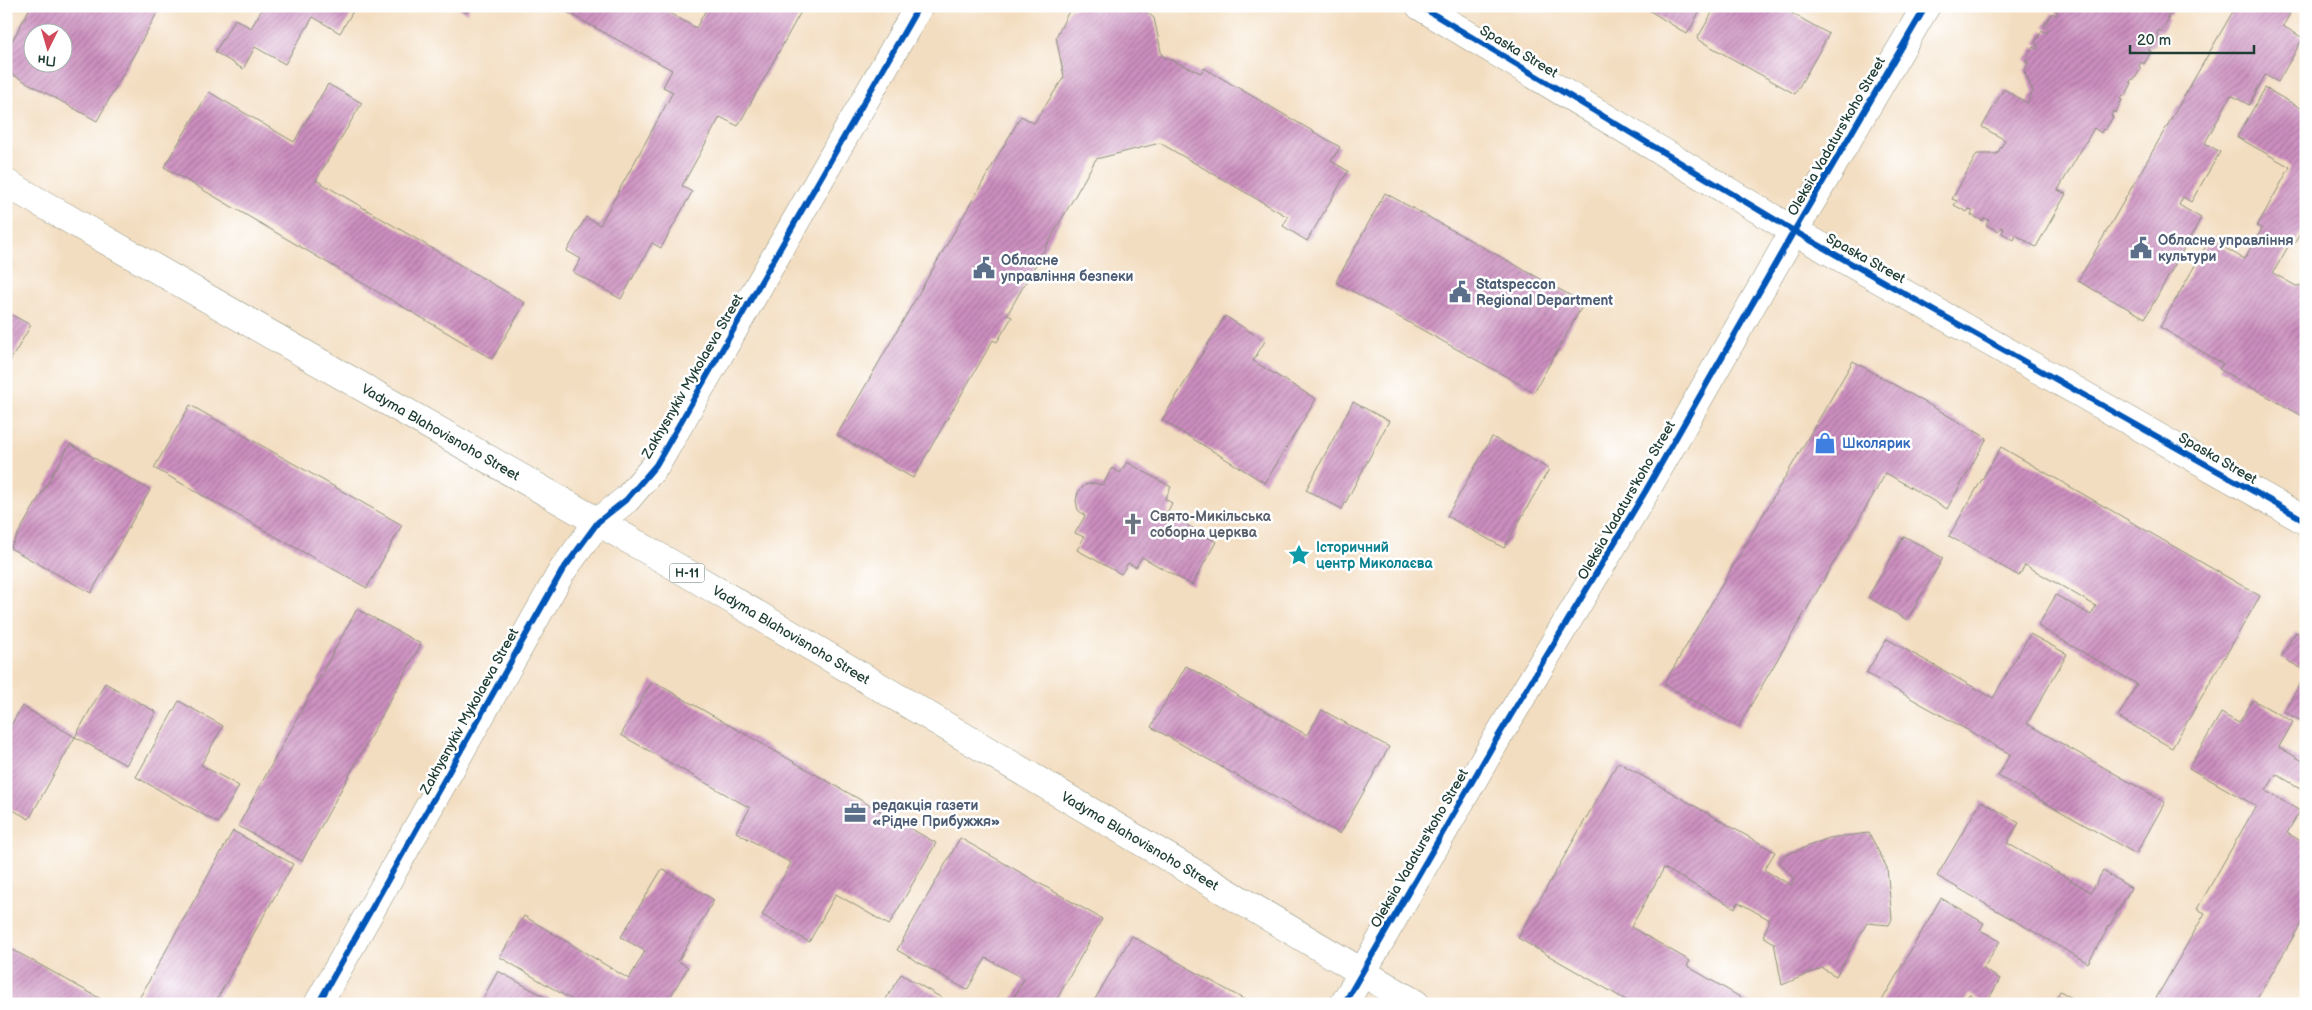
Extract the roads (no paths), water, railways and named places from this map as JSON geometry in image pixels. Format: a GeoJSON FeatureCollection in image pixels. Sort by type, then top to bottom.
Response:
{"type":"FeatureCollection","features":[{"type":"Feature","properties":{"kind":"street","name":"Zakhysnykiv Mykolaeva Street"},"geometry":{"type":"LineString","coordinates":[[318,1004],[562,571],[598,522],[627,499],[656,465],[919,6]]}},
{"type":"Feature","properties":{"kind":"street","name":"Spaska Street"},"geometry":{"type":"LineString","coordinates":[[1420,6],[1794,231],[2306,522]]}},
{"type":"Feature","properties":{"kind":"street","name":"Oleksia Vadaturs'koho Street"},"geometry":{"type":"LineString","coordinates":[[1344,1004],[1491,749],[1640,500],[1794,231],[1926,6]]}},
{"type":"Feature","properties":{"kind":"street","name":"Vadyma Blahovisnoho Street"},"geometry":{"type":"LineString","coordinates":[[6,183],[700,581],[1416,1004]]}},
{"type":"Feature","properties":{"kind":"place","name":"Обласне управління культури"},"geometry":{"type":"Point","coordinates":[2141,248]}},
{"type":"Feature","properties":{"kind":"place","name":"Обласне управління безпеки"},"geometry":{"type":"Point","coordinates":[984,268]}},
{"type":"Feature","properties":{"kind":"place","name":"Statspeccon Regional Department"},"geometry":{"type":"Point","coordinates":[1460,292]}},
{"type":"Feature","properties":{"kind":"place","name":"Школярик"},"geometry":{"type":"Point","coordinates":[1825,443]}},
{"type":"Feature","properties":{"kind":"place","name":"Свято-Микільська соборна церква"},"geometry":{"type":"Point","coordinates":[1133,524]}},
{"type":"Feature","properties":{"kind":"place","name":"Історичний центр Миколаєва"},"geometry":{"type":"Point","coordinates":[1299,555]}},
{"type":"Feature","properties":{"kind":"place","name":"редакція газети «Рідне Прибужжя»"},"geometry":{"type":"Point","coordinates":[855,813]}}]}
